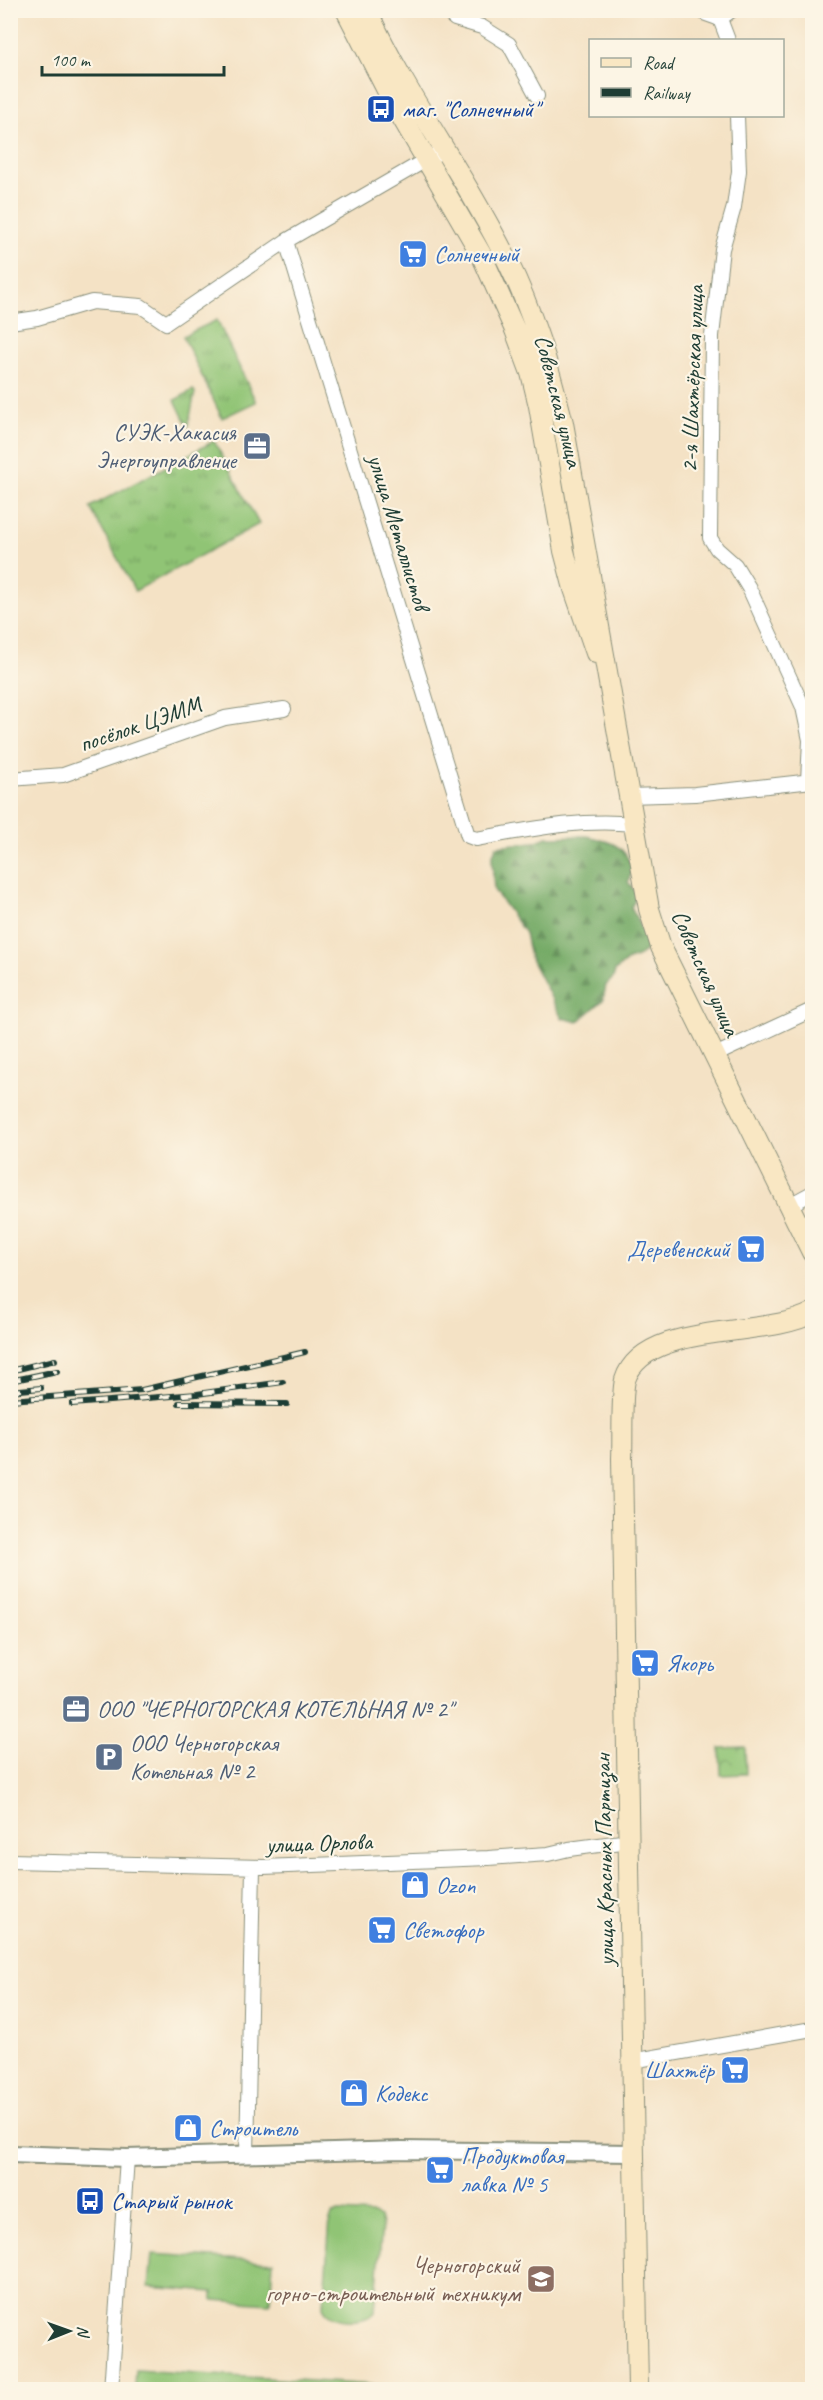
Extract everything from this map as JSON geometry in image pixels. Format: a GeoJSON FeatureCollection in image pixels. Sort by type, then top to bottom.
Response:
{"type":"FeatureCollection","features":[{"type":"Feature","properties":{"kind":"main road","name":"Советская улица"},"geometry":{"type":"LineString","coordinates":[[346,10],[393,102],[499,291],[531,373],[574,590],[610,695]]}},
{"type":"Feature","properties":{"kind":"main road","name":"Советская улица"},"geometry":{"type":"LineString","coordinates":[[367,10],[443,150],[507,260],[546,356],[563,423],[602,633],[610,695],[649,909],[661,947],[813,1252]]}},
{"type":"Feature","properties":{"kind":"main road"},"geometry":{"type":"LineString","coordinates":[[461,220],[479,210]]}},
{"type":"Feature","properties":{"kind":"main road","name":"улица Красных Партизан"},"geometry":{"type":"LineString","coordinates":[[638,2390],[622,1458],[625,1381],[636,1361],[661,1346],[688,1338],[777,1326],[813,1313]]}},
{"type":"Feature","properties":{"kind":"street"},"geometry":{"type":"LineString","coordinates":[[445,10],[455,19],[482,27],[509,44],[537,96]]}},
{"type":"Feature","properties":{"kind":"street"},"geometry":{"type":"LineString","coordinates":[[705,10],[706,14],[720,19],[728,39]]}},
{"type":"Feature","properties":{"kind":"street"},"geometry":{"type":"LineString","coordinates":[[720,19],[732,10]]}},
{"type":"Feature","properties":{"kind":"street","name":"2-я Шахтёрская улица"},"geometry":{"type":"LineString","coordinates":[[737,117],[740,171],[734,207],[722,249],[711,336],[710,538],[717,549],[735,565],[749,588],[803,707],[810,740],[810,781]]}},
{"type":"Feature","properties":{"kind":"street"},"geometry":{"type":"LineString","coordinates":[[10,322],[37,318],[92,302],[141,306],[166,323],[286,241],[443,150]]}},
{"type":"Feature","properties":{"kind":"street","name":"улица Металлистов"},"geometry":{"type":"LineString","coordinates":[[286,241],[468,836],[476,839],[554,826],[609,822],[633,824]]}},
{"type":"Feature","properties":{"kind":"street"},"geometry":{"type":"LineString","coordinates":[[10,332],[37,318]]}},
{"type":"Feature","properties":{"kind":"street","name":"посёлок ЦЭММ"},"geometry":{"type":"LineString","coordinates":[[10,779],[63,775],[225,718],[284,709]]}},
{"type":"Feature","properties":{"kind":"street"},"geometry":{"type":"LineString","coordinates":[[628,796],[695,794],[810,781]]}},
{"type":"Feature","properties":{"kind":"street"},"geometry":{"type":"LineString","coordinates":[[715,1055],[813,1010]]}},
{"type":"Feature","properties":{"kind":"street"},"geometry":{"type":"LineString","coordinates":[[790,1205],[813,1193]]}},
{"type":"Feature","properties":{"kind":"street","name":"улица Орлова"},"geometry":{"type":"LineString","coordinates":[[10,1861],[253,1868],[548,1854],[629,1841]]}},
{"type":"Feature","properties":{"kind":"street"},"geometry":{"type":"LineString","coordinates":[[248,2155],[253,1868]]}},
{"type":"Feature","properties":{"kind":"street"},"geometry":{"type":"LineString","coordinates":[[632,2061],[813,2029]]}},
{"type":"Feature","properties":{"kind":"street"},"geometry":{"type":"LineString","coordinates":[[10,2154],[127,2158],[402,2150],[633,2153]]}},
{"type":"Feature","properties":{"kind":"street"},"geometry":{"type":"LineString","coordinates":[[111,2390],[127,2158]]}},
{"type":"Feature","properties":{"kind":"green space"},"geometry":{"type":"Polygon","coordinates":[[[479,223],[497,256],[546,381],[585,600],[573,554],[553,437],[474,226],[479,223]]]}},
{"type":"Feature","properties":{"kind":"green space"},"geometry":{"type":"Polygon","coordinates":[[[217,320],[256,402],[222,418],[183,336],[217,320]]]}},
{"type":"Feature","properties":{"kind":"green space"},"geometry":{"type":"Polygon","coordinates":[[[193,390],[195,392],[188,427],[175,400],[193,390]]]}},
{"type":"Feature","properties":{"kind":"green space"},"geometry":{"type":"Polygon","coordinates":[[[214,441],[259,524],[135,591],[90,507],[214,441]]]}},
{"type":"Feature","properties":{"kind":"green space"},"geometry":{"type":"Polygon","coordinates":[[[586,836],[616,845],[626,854],[633,869],[628,882],[638,895],[631,907],[650,947],[615,971],[613,978],[606,985],[603,1000],[578,1022],[562,1018],[530,957],[525,933],[494,890],[492,858],[496,846],[534,842],[547,837],[586,836]]]}},
{"type":"Feature","properties":{"kind":"green space"},"geometry":{"type":"Polygon","coordinates":[[[745,1747],[746,1774],[721,1775],[720,1748],[745,1747]]]}},
{"type":"Feature","properties":{"kind":"green space"},"geometry":{"type":"Polygon","coordinates":[[[339,2212],[373,2214],[380,2217],[382,2224],[375,2311],[364,2319],[340,2319],[332,2316],[323,2307],[330,2220],[332,2214],[339,2212]]]}},
{"type":"Feature","properties":{"kind":"green space"},"geometry":{"type":"Polygon","coordinates":[[[152,2254],[273,2262],[270,2304],[213,2300],[213,2292],[149,2287],[152,2254]]]}},
{"type":"Feature","properties":{"kind":"green space"},"geometry":{"type":"Polygon","coordinates":[[[136,2370],[437,2389],[135,2389],[136,2370]]]}},
{"type":"Feature","properties":{"kind":"railway"},"geometry":{"type":"LineString","coordinates":[[10,1400],[142,1390],[305,1352]]}},
{"type":"Feature","properties":{"kind":"railway"},"geometry":{"type":"LineString","coordinates":[[10,1371],[55,1360]]}},
{"type":"Feature","properties":{"kind":"railway"},"geometry":{"type":"LineString","coordinates":[[10,1381],[57,1371]]}},
{"type":"Feature","properties":{"kind":"railway"},"geometry":{"type":"LineString","coordinates":[[72,1404],[197,1394],[283,1382]]}},
{"type":"Feature","properties":{"kind":"railway"},"geometry":{"type":"LineString","coordinates":[[10,1391],[41,1388]]}},
{"type":"Feature","properties":{"kind":"railway"},"geometry":{"type":"LineString","coordinates":[[179,1403],[287,1404]]}},
{"type":"Feature","properties":{"kind":"place","name":"маг. \"Солнечный\""},"geometry":{"type":"Point","coordinates":[381,109]}},
{"type":"Feature","properties":{"kind":"place","name":"Солнечный"},"geometry":{"type":"Point","coordinates":[413,254]}},
{"type":"Feature","properties":{"kind":"place","name":"СУЭК-Хакасия Энергоуправление"},"geometry":{"type":"Point","coordinates":[257,446]}},
{"type":"Feature","properties":{"kind":"place","name":"Деревенский"},"geometry":{"type":"Point","coordinates":[751,1249]}},
{"type":"Feature","properties":{"kind":"place","name":"Якорь"},"geometry":{"type":"Point","coordinates":[645,1663]}},
{"type":"Feature","properties":{"kind":"place","name":"ООО \"ЧЕРНОГОРСКАЯ КОТЕЛЬНАЯ № 2\""},"geometry":{"type":"Point","coordinates":[76,1709]}},
{"type":"Feature","properties":{"kind":"place","name":"ООО Черногорская Котельная № 2"},"geometry":{"type":"Point","coordinates":[109,1757]}},
{"type":"Feature","properties":{"kind":"place","name":"Ozon"},"geometry":{"type":"Point","coordinates":[415,1885]}},
{"type":"Feature","properties":{"kind":"place","name":"Светофор"},"geometry":{"type":"Point","coordinates":[382,1930]}},
{"type":"Feature","properties":{"kind":"place","name":"Шахтёр"},"geometry":{"type":"Point","coordinates":[735,2070]}},
{"type":"Feature","properties":{"kind":"place","name":"Кодекс"},"geometry":{"type":"Point","coordinates":[354,2093]}},
{"type":"Feature","properties":{"kind":"place","name":"Строитель"},"geometry":{"type":"Point","coordinates":[188,2128]}},
{"type":"Feature","properties":{"kind":"place","name":"Продуктовая лавка № 5"},"geometry":{"type":"Point","coordinates":[440,2170]}},
{"type":"Feature","properties":{"kind":"place","name":"Старый рынок"},"geometry":{"type":"Point","coordinates":[90,2201]}},
{"type":"Feature","properties":{"kind":"place","name":"Черногорский горно-строительный техникум"},"geometry":{"type":"Point","coordinates":[541,2279]}}]}
